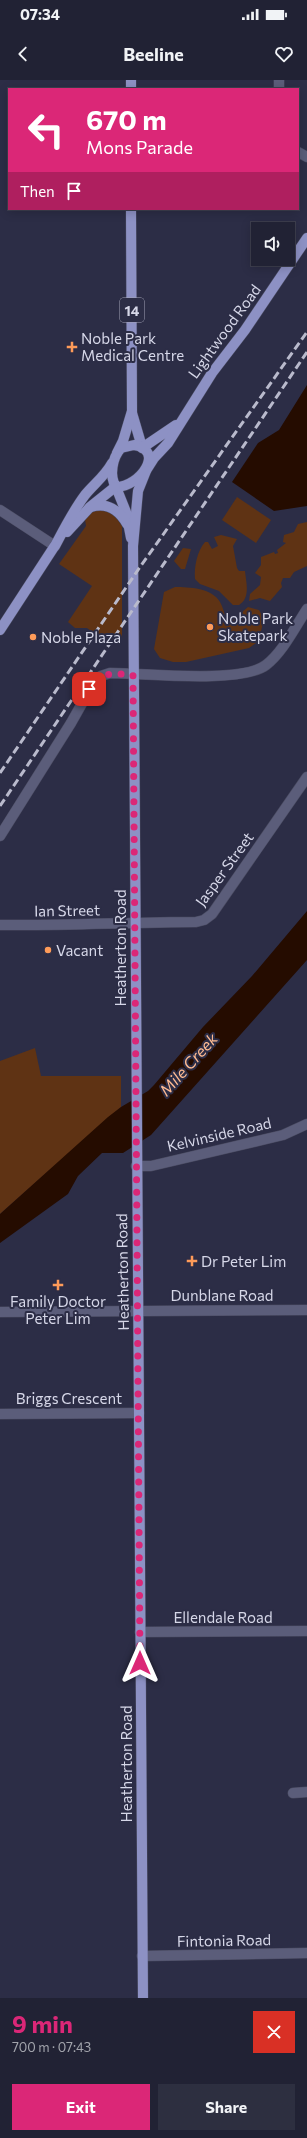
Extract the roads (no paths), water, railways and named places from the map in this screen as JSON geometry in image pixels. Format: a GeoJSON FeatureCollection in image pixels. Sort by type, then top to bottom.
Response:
{"type":"FeatureCollection","features":[{"type":"Feature","properties":{"kind":"main road","name":"14"},"geometry":{"type":"LineString","coordinates":[[131,210],[132,412],[142,448],[148,456],[146,470]]}},
{"type":"Feature","properties":{"kind":"main road","name":"Lightwood Road"},"geometry":{"type":"LineString","coordinates":[[146,470],[168,443],[179,422],[212,373],[245,330],[307,238]]}},
{"type":"Feature","properties":{"kind":"main road","name":"14"},"geometry":{"type":"LineString","coordinates":[[116,487],[113,473],[116,456],[123,442],[132,412]]}},
{"type":"Feature","properties":{"kind":"main road","name":"Lightwood Road"},"geometry":{"type":"LineString","coordinates":[[142,448],[179,422]]}},
{"type":"Feature","properties":{"kind":"main road"},"geometry":{"type":"LineString","coordinates":[[0,630],[54,546],[75,509],[85,495],[104,477],[121,448],[129,445],[142,448]]}},
{"type":"Feature","properties":{"kind":"main road"},"geometry":{"type":"LineString","coordinates":[[54,546],[90,507],[116,487],[135,480],[146,470]]}},
{"type":"Feature","properties":{"kind":"main road","name":"Heatherton Road"},"geometry":{"type":"LineString","coordinates":[[143,1998],[136,1166],[133,546],[137,496],[140,482],[146,470]]}},
{"type":"Feature","properties":{"kind":"main road","name":"Heatherton Road"},"geometry":{"type":"LineString","coordinates":[[116,487],[125,509],[133,546]]}},
{"type":"Feature","properties":{"kind":"main road"},"geometry":{"type":"LineString","coordinates":[[90,507],[101,505],[114,509],[122,516],[129,527]]}},
{"type":"Feature","properties":{"kind":"street"},"geometry":{"type":"LineString","coordinates":[[0,510],[54,546]]}},
{"type":"Feature","properties":{"kind":"street"},"geometry":{"type":"LineString","coordinates":[[0,836],[71,723],[92,684],[101,676],[108,674],[238,675],[256,671],[271,661],[307,609]]}},
{"type":"Feature","properties":{"kind":"street","name":"Jasper Street"},"geometry":{"type":"LineString","coordinates":[[135,922],[196,922],[204,920],[212,914],[307,777]]}},
{"type":"Feature","properties":{"kind":"street","name":"Ian Street"},"geometry":{"type":"LineString","coordinates":[[0,925],[72,926],[135,922]]}},
{"type":"Feature","properties":{"kind":"street","name":"Kelvinside Road"},"geometry":{"type":"LineString","coordinates":[[136,1166],[151,1166],[275,1137],[295,1131],[307,1124]]}},
{"type":"Feature","properties":{"kind":"street","name":"Dunblane Road"},"geometry":{"type":"LineString","coordinates":[[0,1312],[307,1310]]}},
{"type":"Feature","properties":{"kind":"street","name":"Briggs Crescent"},"geometry":{"type":"LineString","coordinates":[[0,1414],[139,1413]]}},
{"type":"Feature","properties":{"kind":"street","name":"Ellendale Road"},"geometry":{"type":"LineString","coordinates":[[140,1632],[307,1631]]}},
{"type":"Feature","properties":{"kind":"street"},"geometry":{"type":"LineString","coordinates":[[293,1793],[307,1792]]}},
{"type":"Feature","properties":{"kind":"street","name":"Fintonia Road"},"geometry":{"type":"LineString","coordinates":[[142,1956],[307,1953]]}},
{"type":"Feature","properties":{"kind":"water"},"geometry":{"type":"Polygon","coordinates":[[[307,385],[307,506],[274,511],[232,482],[258,443],[279,430],[307,385]]]}},
{"type":"Feature","properties":{"kind":"water","name":"Mile Creek"},"geometry":{"type":"Polygon","coordinates":[[[307,911],[307,960],[151,1135],[123,1153],[102,1153],[78,1176],[68,1194],[0,1243],[0,1214],[108,1117],[121,1107],[148,1091],[203,1027],[252,976],[307,911]]]}},
{"type":"Feature","properties":{"kind":"railway"},"geometry":{"type":"LineString","coordinates":[[0,773],[140,567],[307,332]]}},
{"type":"Feature","properties":{"kind":"railway"},"geometry":{"type":"LineString","coordinates":[[0,806],[307,352]]}},
{"type":"Feature","properties":{"kind":"place","name":"Noble Park Medical Centre"},"geometry":{"type":"Point","coordinates":[72,347]}},
{"type":"Feature","properties":{"kind":"place","name":"Noble Park Skatepark"},"geometry":{"type":"Point","coordinates":[210,627]}},
{"type":"Feature","properties":{"kind":"place","name":"Noble Plaza"},"geometry":{"type":"Point","coordinates":[33,637]}},
{"type":"Feature","properties":{"kind":"place","name":"Vacant"},"geometry":{"type":"Point","coordinates":[48,950]}},
{"type":"Feature","properties":{"kind":"place","name":"Dr Peter Lim"},"geometry":{"type":"Point","coordinates":[192,1261]}},
{"type":"Feature","properties":{"kind":"place","name":"Family Doctor Peter Lim"},"geometry":{"type":"Point","coordinates":[58,1285]}}]}
